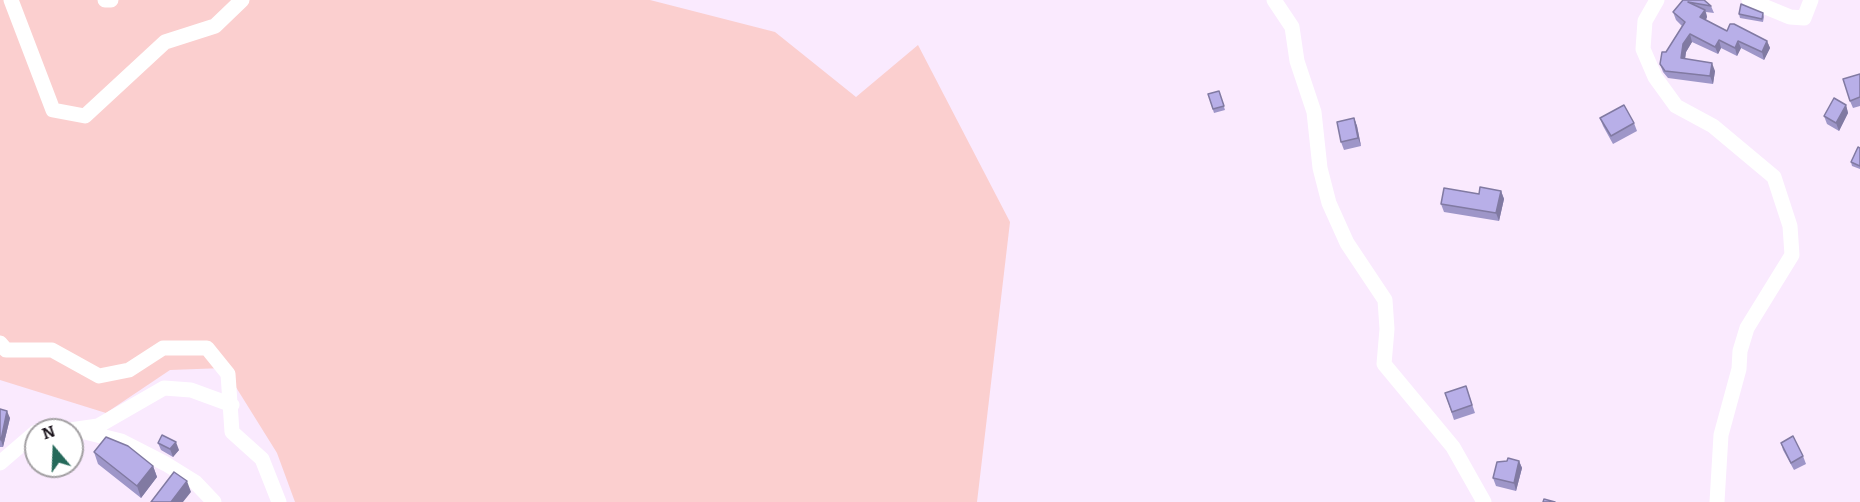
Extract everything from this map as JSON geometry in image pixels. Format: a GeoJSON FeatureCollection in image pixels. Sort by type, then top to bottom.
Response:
{"type":"FeatureCollection","features":[{"type":"Feature","properties":{"kind":"street"},"geometry":{"type":"LineString","coordinates":[[11,0],[53,110],[85,116],[165,42],[215,26],[242,0]]}},
{"type":"Feature","properties":{"kind":"street"},"geometry":{"type":"LineString","coordinates":[[105,0],[111,0]]}},
{"type":"Feature","properties":{"kind":"street"},"geometry":{"type":"LineString","coordinates":[[1274,0],[1292,27],[1297,61],[1314,111],[1320,168],[1329,203],[1347,243],[1385,300],[1387,329],[1384,364],[1453,447],[1484,502]]}},
{"type":"Feature","properties":{"kind":"street"},"geometry":{"type":"LineString","coordinates":[[1657,0],[1645,21],[1643,49],[1655,77],[1676,106],[1713,126],[1774,177],[1790,226],[1792,255],[1747,328],[1740,351],[1739,369],[1721,435],[1717,502]]}},
{"type":"Feature","properties":{"kind":"street"},"geometry":{"type":"LineString","coordinates":[[1749,0],[1790,17],[1804,18],[1811,0]]}},
{"type":"Feature","properties":{"kind":"street"},"geometry":{"type":"LineString","coordinates":[[0,343],[6,350],[52,350],[99,376],[129,370],[163,348],[207,348],[228,374],[232,405],[232,432],[262,459],[279,502]]}},
{"type":"Feature","properties":{"kind":"street"},"geometry":{"type":"LineString","coordinates":[[84,429],[98,426],[164,388],[191,390],[232,405]]}},
{"type":"Feature","properties":{"kind":"street"},"geometry":{"type":"LineString","coordinates":[[84,431],[121,441],[195,482],[214,502]]}},
{"type":"Feature","properties":{"kind":"street"},"geometry":{"type":"LineString","coordinates":[[0,463],[24,442]]}},
{"type":"Feature","properties":{"kind":"shaded area"},"geometry":{"type":"Polygon","coordinates":[[[0,0],[650,0],[775,32],[856,97],[918,45],[1010,222],[977,502],[295,502],[277,453],[224,368],[170,370],[106,413],[0,380],[0,0]]]}},
{"type":"Feature","properties":{"kind":"building"},"geometry":{"type":"Polygon","coordinates":[[[1683,0],[1704,0],[1711,6],[1688,2],[1705,10],[1700,17],[1727,31],[1730,24],[1734,24],[1767,41],[1762,52],[1738,41],[1735,48],[1719,40],[1715,47],[1690,34],[1683,44],[1681,58],[1712,63],[1710,76],[1665,71],[1660,64],[1662,52],[1666,52],[1685,22],[1673,12],[1683,0]]]}},
{"type":"Feature","properties":{"kind":"building"},"geometry":{"type":"Polygon","coordinates":[[[1741,4],[1763,13],[1762,19],[1739,14],[1741,4]]]}},
{"type":"Feature","properties":{"kind":"building"},"geometry":{"type":"Polygon","coordinates":[[[1860,74],[1860,97],[1850,101],[1843,79],[1860,74]]]}},
{"type":"Feature","properties":{"kind":"building"},"geometry":{"type":"Polygon","coordinates":[[[1219,91],[1224,106],[1213,109],[1208,94],[1219,91]]]}},
{"type":"Feature","properties":{"kind":"building"},"geometry":{"type":"Polygon","coordinates":[[[1834,98],[1846,105],[1836,123],[1824,116],[1834,98]]]}},
{"type":"Feature","properties":{"kind":"building"},"geometry":{"type":"Polygon","coordinates":[[[1624,105],[1634,123],[1611,136],[1600,118],[1624,105]]]}},
{"type":"Feature","properties":{"kind":"building"},"geometry":{"type":"Polygon","coordinates":[[[1354,118],[1358,138],[1341,142],[1337,122],[1354,118]]]}},
{"type":"Feature","properties":{"kind":"building"},"geometry":{"type":"Polygon","coordinates":[[[1858,147],[1860,148],[1860,166],[1851,162],[1858,147]]]}},
{"type":"Feature","properties":{"kind":"building"},"geometry":{"type":"Polygon","coordinates":[[[1480,187],[1501,191],[1496,213],[1441,204],[1444,188],[1479,194],[1480,187]]]}},
{"type":"Feature","properties":{"kind":"building"},"geometry":{"type":"Polygon","coordinates":[[[1466,386],[1472,405],[1452,412],[1445,393],[1466,386]]]}},
{"type":"Feature","properties":{"kind":"building"},"geometry":{"type":"Polygon","coordinates":[[[0,409],[7,411],[1,440],[0,439],[0,409]]]}},
{"type":"Feature","properties":{"kind":"building"},"geometry":{"type":"Polygon","coordinates":[[[162,435],[176,442],[170,449],[158,443],[162,435]]]}},
{"type":"Feature","properties":{"kind":"building"},"geometry":{"type":"Polygon","coordinates":[[[1793,436],[1803,456],[1791,463],[1781,443],[1793,436]]]}},
{"type":"Feature","properties":{"kind":"building"},"geometry":{"type":"Polygon","coordinates":[[[106,437],[128,446],[153,466],[137,486],[94,452],[106,437]]]}},
{"type":"Feature","properties":{"kind":"building"},"geometry":{"type":"Polygon","coordinates":[[[1508,458],[1519,461],[1514,483],[1493,478],[1497,462],[1507,461],[1508,458]]]}},
{"type":"Feature","properties":{"kind":"building"},"geometry":{"type":"Polygon","coordinates":[[[174,472],[187,481],[171,502],[151,502],[174,472]]]}}]}
